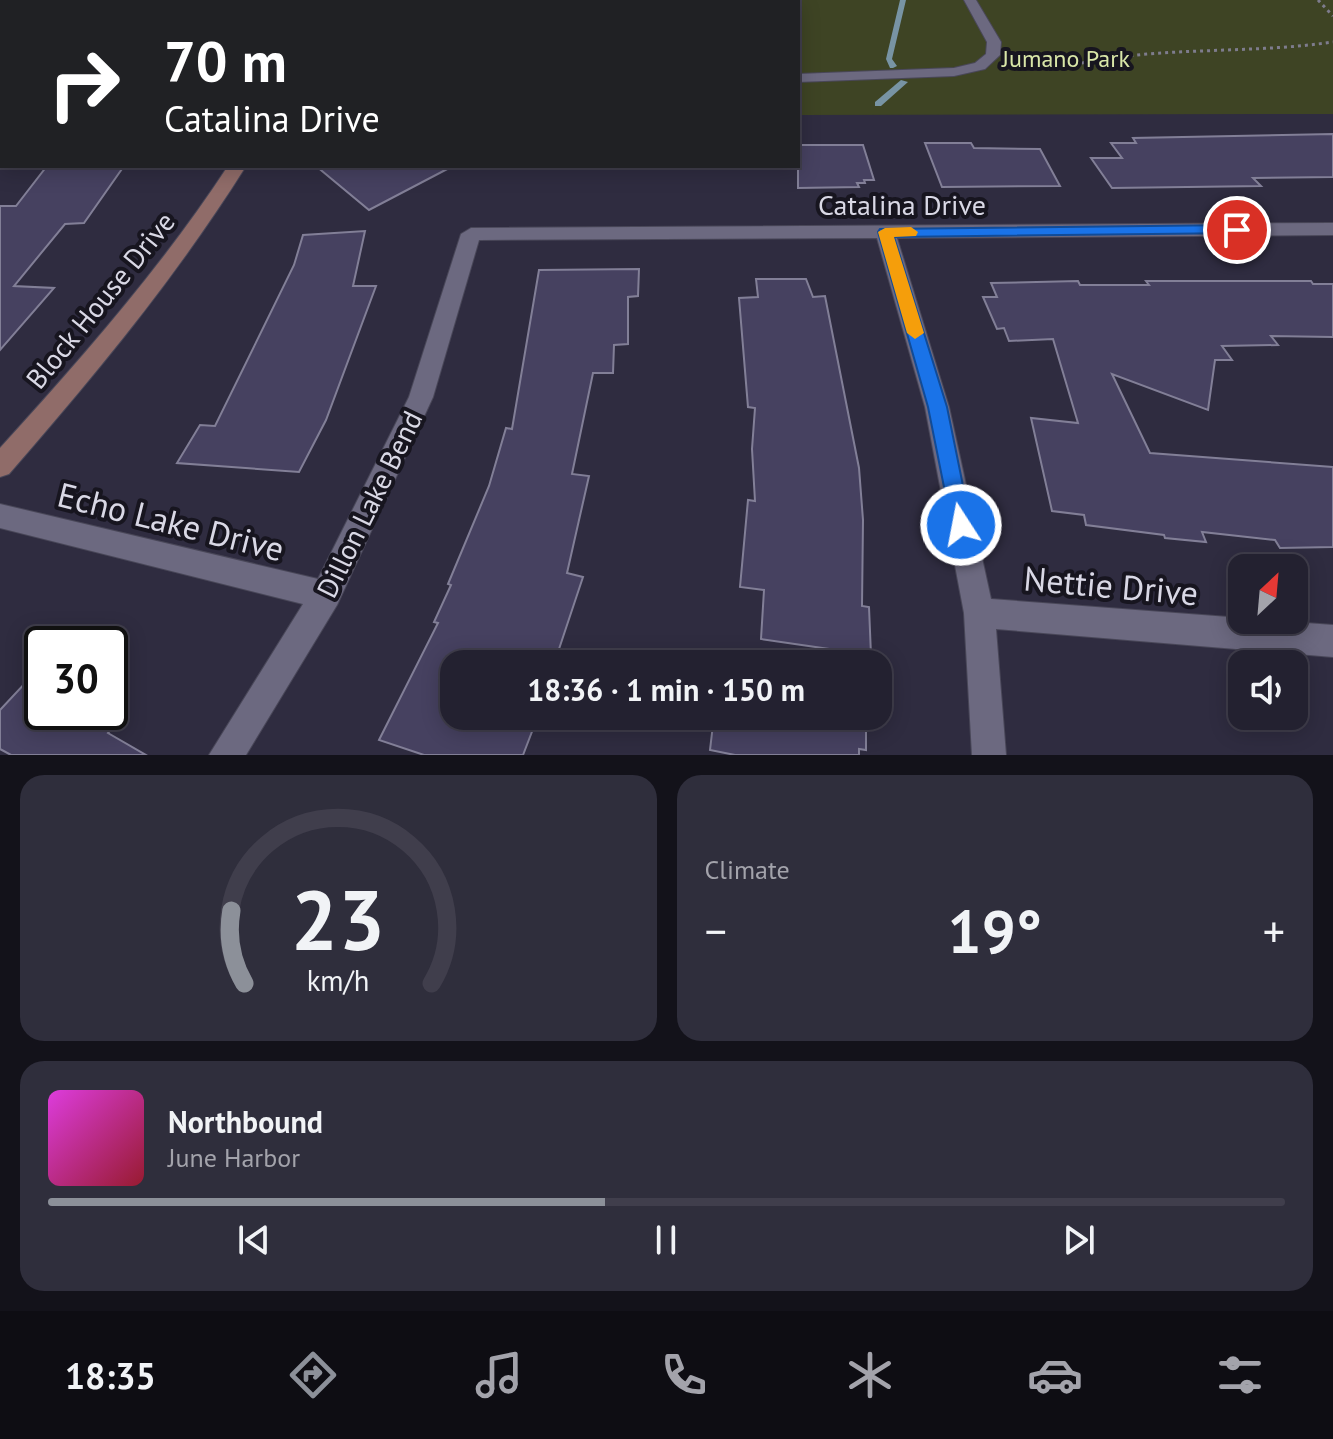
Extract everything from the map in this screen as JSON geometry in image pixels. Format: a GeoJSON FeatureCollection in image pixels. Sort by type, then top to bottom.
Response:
{"type":"FeatureCollection","features":[{"type":"Feature","properties":{"kind":"street","name":"Block House Drive"},"geometry":{"type":"LineString","coordinates":[[0,466],[101,353],[190,239],[236,168]]}},
{"type":"Feature","properties":{"kind":"street","name":"Catalina Drive"},"geometry":{"type":"LineString","coordinates":[[471,234],[1333,229]]}},
{"type":"Feature","properties":{"kind":"street"},"geometry":{"type":"LineString","coordinates":[[885,232],[937,407],[979,613],[989,755]]}},
{"type":"Feature","properties":{"kind":"street","name":"Dillon Lake Bend"},"geometry":{"type":"LineString","coordinates":[[226,755],[326,595],[421,397],[471,234]]}},
{"type":"Feature","properties":{"kind":"street","name":"Echo Lake Drive"},"geometry":{"type":"LineString","coordinates":[[0,516],[326,595]]}},
{"type":"Feature","properties":{"kind":"street","name":"Nettie Drive"},"geometry":{"type":"LineString","coordinates":[[979,613],[1333,641]]}},
{"type":"Feature","properties":{"kind":"lane"},"geometry":{"type":"LineString","coordinates":[[800,78],[954,72],[980,66],[993,55],[994,42],[970,0]]}},
{"type":"Feature","properties":{"kind":"path"},"geometry":{"type":"LineString","coordinates":[[1318,0],[1333,16]]}},
{"type":"Feature","properties":{"kind":"path"},"geometry":{"type":"LineString","coordinates":[[987,60],[1041,67],[1145,54],[1296,49],[1333,42]]}},
{"type":"Feature","properties":{"kind":"green space","name":"Jumano Park"},"geometry":{"type":"Polygon","coordinates":[[[800,0],[1333,0],[1333,114],[800,115],[800,0]]]}},
{"type":"Feature","properties":{"kind":"building"},"geometry":{"type":"Polygon","coordinates":[[[1333,134],[1333,177],[1253,178],[1261,186],[1112,188],[1091,158],[1122,158],[1111,143],[1136,143],[1133,138],[1333,134]]]}},
{"type":"Feature","properties":{"kind":"building"},"geometry":{"type":"Polygon","coordinates":[[[925,143],[971,143],[974,148],[1040,149],[1060,186],[942,187],[925,143]]]}},
{"type":"Feature","properties":{"kind":"building"},"geometry":{"type":"Polygon","coordinates":[[[800,145],[863,145],[874,180],[857,183],[859,187],[798,188],[800,145]]]}},
{"type":"Feature","properties":{"kind":"building"},"geometry":{"type":"Polygon","coordinates":[[[45,168],[123,168],[84,223],[65,224],[14,286],[54,288],[0,350],[0,206],[16,206],[45,168]]]}},
{"type":"Feature","properties":{"kind":"building"},"geometry":{"type":"Polygon","coordinates":[[[318,168],[449,168],[369,210],[318,168]]]}},
{"type":"Feature","properties":{"kind":"building"},"geometry":{"type":"Polygon","coordinates":[[[365,231],[353,286],[376,286],[326,420],[299,472],[177,463],[200,425],[215,426],[294,265],[303,235],[365,231]]]}},
{"type":"Feature","properties":{"kind":"building"},"geometry":{"type":"Polygon","coordinates":[[[639,269],[638,296],[628,297],[628,344],[614,345],[613,373],[593,373],[572,474],[589,476],[567,573],[583,577],[559,650],[440,650],[440,730],[533,730],[523,755],[424,755],[379,740],[438,623],[434,622],[489,486],[506,428],[512,429],[539,270],[639,269]]]}},
{"type":"Feature","properties":{"kind":"building"},"geometry":{"type":"Polygon","coordinates":[[[756,279],[806,279],[813,297],[825,296],[859,468],[863,520],[862,606],[869,607],[871,650],[837,650],[761,639],[764,590],[740,587],[748,500],[755,501],[752,449],[755,408],[748,407],[739,298],[758,297],[756,279]]]}},
{"type":"Feature","properties":{"kind":"building"},"geometry":{"type":"Polygon","coordinates":[[[1078,281],[1080,285],[1149,285],[1146,281],[1311,281],[1313,284],[1333,284],[1333,337],[1271,336],[1278,345],[1222,346],[1232,360],[1215,360],[1208,410],[1112,374],[1150,453],[1333,467],[1333,547],[1280,548],[1275,540],[1202,532],[1206,542],[1165,538],[1164,535],[1086,525],[1084,515],[1052,511],[1031,418],[1078,423],[1053,339],[1009,341],[1004,328],[997,329],[983,297],[997,297],[991,283],[1078,281]]]}},
{"type":"Feature","properties":{"kind":"building"},"geometry":{"type":"Polygon","coordinates":[[[24,684],[24,730],[110,730],[108,733],[146,755],[11,755],[0,749],[0,710],[24,684]]]}},
{"type":"Feature","properties":{"kind":"building"},"geometry":{"type":"Polygon","coordinates":[[[712,730],[866,730],[866,750],[859,749],[859,755],[735,755],[710,750],[712,730]]]}},
{"type":"Feature","properties":{"kind":"waterway"},"geometry":{"type":"LineString","coordinates":[[893,66],[889,59],[903,0]]}},
{"type":"Feature","properties":{"kind":"waterway"},"geometry":{"type":"LineString","coordinates":[[878,104],[904,82]]}},
{"type":"Feature","properties":{"kind":"slow traffic"},"geometry":{"type":"LineString","coordinates":[[911,232],[885,232],[915,333]]}},
{"type":"Feature","properties":{"kind":"route"},"geometry":{"type":"LineString","coordinates":[[961,525],[937,407],[885,232],[1237,230]]}}]}
